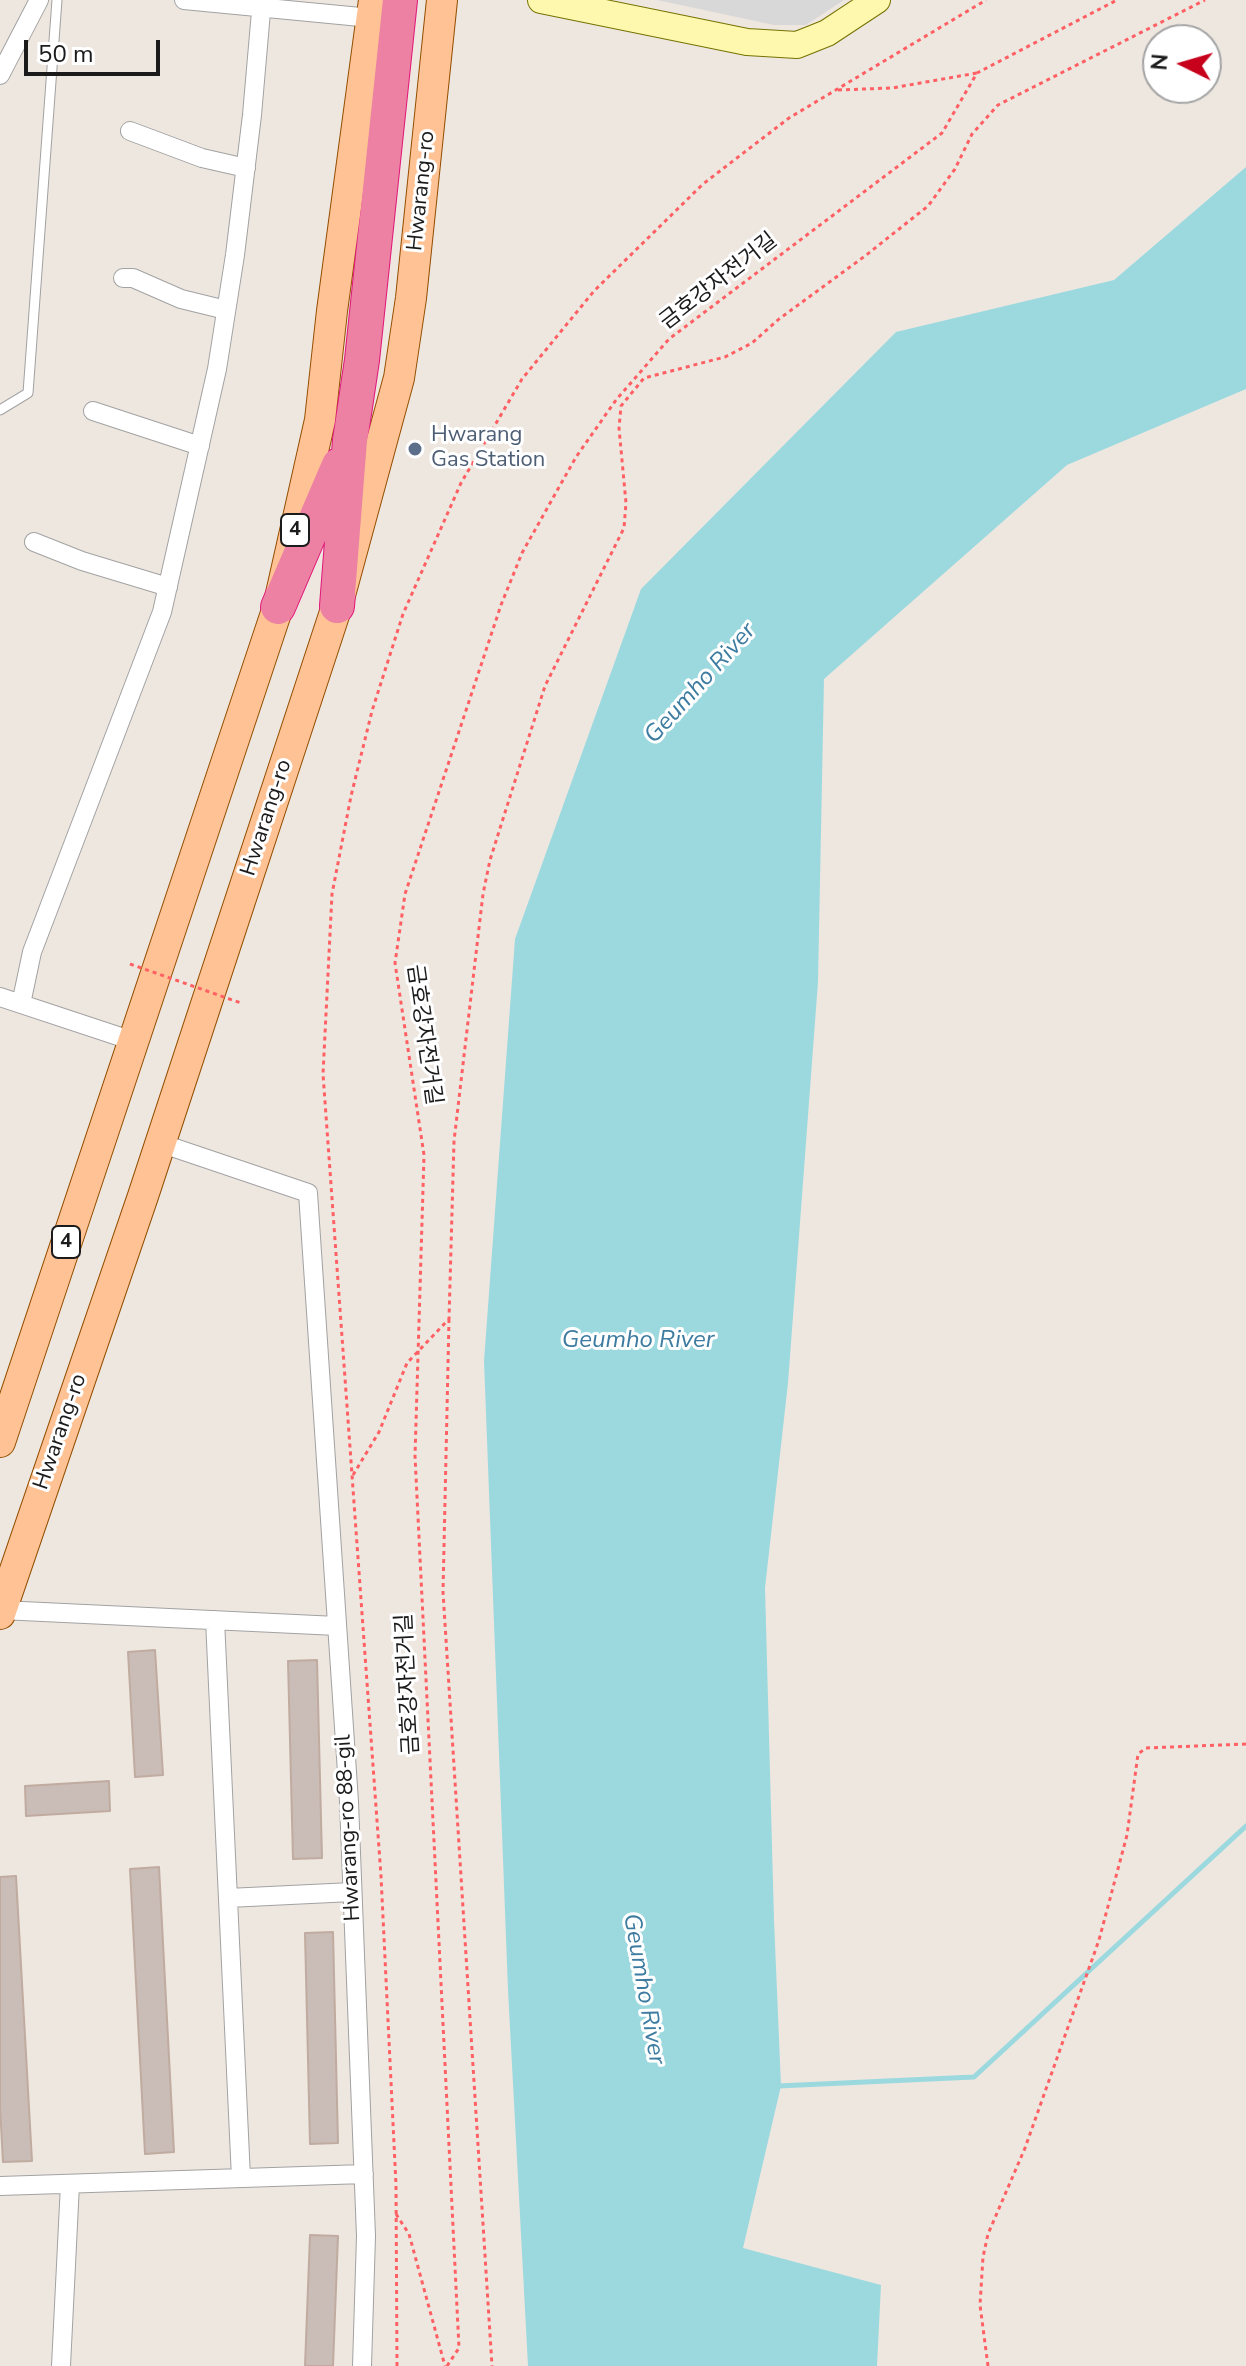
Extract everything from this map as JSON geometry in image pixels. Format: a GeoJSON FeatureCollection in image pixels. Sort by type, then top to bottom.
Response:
{"type":"FeatureCollection","features":[{"type":"Feature","properties":{"kind":"highway"},"geometry":{"type":"LineString","coordinates":[[337,606],[350,440],[362,360],[382,6]]}},
{"type":"Feature","properties":{"kind":"highway"},"geometry":{"type":"LineString","coordinates":[[278,607],[350,440]]}},
{"type":"Feature","properties":{"kind":"main road","name":"Hwarang-ro"},"geometry":{"type":"LineString","coordinates":[[1,1612],[337,606],[399,378],[411,298],[442,0]]}},
{"type":"Feature","properties":{"kind":"main road","name":"4"},"geometry":{"type":"LineString","coordinates":[[0,1442],[278,607],[320,420],[332,311],[382,6]]}},
{"type":"Feature","properties":{"kind":"street"},"geometry":{"type":"LineString","coordinates":[[0,75],[39,0]]}},
{"type":"Feature","properties":{"kind":"street"},"geometry":{"type":"LineString","coordinates":[[184,0],[382,6]]}},
{"type":"Feature","properties":{"kind":"street"},"geometry":{"type":"LineString","coordinates":[[541,0],[747,42],[797,45],[827,33],[877,0]]}},
{"type":"Feature","properties":{"kind":"street"},"geometry":{"type":"LineString","coordinates":[[21,1004],[32,952],[162,612],[217,369],[246,168],[262,4]]}},
{"type":"Feature","properties":{"kind":"street"},"geometry":{"type":"LineString","coordinates":[[130,131],[202,158],[246,168]]}},
{"type":"Feature","properties":{"kind":"street"},"geometry":{"type":"LineString","coordinates":[[123,278],[133,278],[181,299],[226,310]]}},
{"type":"Feature","properties":{"kind":"street"},"geometry":{"type":"LineString","coordinates":[[93,411],[200,446]]}},
{"type":"Feature","properties":{"kind":"street"},"geometry":{"type":"LineString","coordinates":[[34,542],[82,561],[168,587]]}},
{"type":"Feature","properties":{"kind":"street"},"geometry":{"type":"LineString","coordinates":[[0,997],[133,1041]]}},
{"type":"Feature","properties":{"kind":"street","name":"Hwarang-ro 88-gil"},"geometry":{"type":"LineString","coordinates":[[160,1143],[308,1193],[352,1892],[366,2236],[362,2366]]}},
{"type":"Feature","properties":{"kind":"street"},"geometry":{"type":"LineString","coordinates":[[1,1612],[337,1626]]}},
{"type":"Feature","properties":{"kind":"street"},"geometry":{"type":"LineString","coordinates":[[215,1620],[241,2178]]}},
{"type":"Feature","properties":{"kind":"street"},"geometry":{"type":"LineString","coordinates":[[228,1898],[352,1892]]}},
{"type":"Feature","properties":{"kind":"street"},"geometry":{"type":"LineString","coordinates":[[0,2186],[364,2174]]}},
{"type":"Feature","properties":{"kind":"street"},"geometry":{"type":"LineString","coordinates":[[61,2366],[70,2184]]}},
{"type":"Feature","properties":{"kind":"lane"},"geometry":{"type":"LineString","coordinates":[[0,410],[28,393],[57,0]]}},
{"type":"Feature","properties":{"kind":"path"},"geometry":{"type":"LineString","coordinates":[[397,2366],[396,2214],[382,1891],[323,1074],[332,894],[372,711],[403,614],[461,483],[522,379],[594,291],[703,184],[789,118],[986,0]]}},
{"type":"Feature","properties":{"kind":"path"},"geometry":{"type":"LineString","coordinates":[[837,90],[892,88],[977,73],[1117,0]]}},
{"type":"Feature","properties":{"kind":"path"},"geometry":{"type":"LineString","coordinates":[[492,2366],[443,1592],[454,1141],[483,894],[490,860],[545,686],[624,528],[626,503],[619,428],[621,406],[644,378],[725,357],[752,343],[928,206],[955,169],[972,134],[998,105],[1205,0]]}},
{"type":"Feature","properties":{"kind":"path","name":"금호강자전거길"},"geometry":{"type":"LineString","coordinates":[[446,2366],[459,2348],[415,1456],[424,1155],[395,963],[398,932],[410,880],[493,628],[522,553],[576,457],[616,400],[669,339],[942,133],[977,73]]}},
{"type":"Feature","properties":{"kind":"path"},"geometry":{"type":"LineString","coordinates":[[130,964],[241,1003]]}},
{"type":"Feature","properties":{"kind":"path"},"geometry":{"type":"LineString","coordinates":[[353,1475],[379,1432],[407,1363],[449,1319]]}},
{"type":"Feature","properties":{"kind":"path"},"geometry":{"type":"LineString","coordinates":[[988,2366],[980,2305],[988,2234],[1025,2148],[1099,1940],[1127,1835],[1138,1754],[1146,1748],[1246,1744]]}},
{"type":"Feature","properties":{"kind":"path"},"geometry":{"type":"LineString","coordinates":[[396,2214],[409,2234],[446,2366]]}},
{"type":"Feature","properties":{"kind":"shaded area"},"geometry":{"type":"Polygon","coordinates":[[[657,0],[844,0],[806,25],[774,25],[657,0]]]}},
{"type":"Feature","properties":{"kind":"water","name":"Geumho River"},"geometry":{"type":"Polygon","coordinates":[[[1246,167],[1246,389],[1067,465],[824,679],[818,982],[788,1383],[765,1588],[781,2086],[743,2248],[881,2285],[877,2366],[528,2366],[508,1990],[484,1361],[515,939],[641,589],[896,332],[1114,280],[1246,167]]]}},
{"type":"Feature","properties":{"kind":"building"},"geometry":{"type":"Polygon","coordinates":[[[155,1650],[163,1775],[135,1777],[128,1652],[155,1650]]]}},
{"type":"Feature","properties":{"kind":"building"},"geometry":{"type":"Polygon","coordinates":[[[317,1660],[322,1858],[293,1859],[288,1661],[317,1660]]]}},
{"type":"Feature","properties":{"kind":"building"},"geometry":{"type":"Polygon","coordinates":[[[109,1781],[110,1811],[26,1816],[25,1786],[109,1781]]]}},
{"type":"Feature","properties":{"kind":"building"},"geometry":{"type":"Polygon","coordinates":[[[159,1867],[174,2152],[145,2154],[130,1869],[159,1867]]]}},
{"type":"Feature","properties":{"kind":"building"},"geometry":{"type":"Polygon","coordinates":[[[16,1876],[32,2161],[3,2162],[0,2107],[0,1877],[16,1876]]]}},
{"type":"Feature","properties":{"kind":"building"},"geometry":{"type":"Polygon","coordinates":[[[333,1932],[338,2143],[310,2144],[305,1933],[333,1932]]]}},
{"type":"Feature","properties":{"kind":"building"},"geometry":{"type":"Polygon","coordinates":[[[310,2235],[338,2236],[333,2366],[305,2366],[310,2235]]]}},
{"type":"Feature","properties":{"kind":"waterway"},"geometry":{"type":"LineString","coordinates":[[778,2086],[974,2077],[1246,1826]]}},
{"type":"Feature","properties":{"kind":"place","name":"Hwarang Gas Station"},"geometry":{"type":"Point","coordinates":[415,449]}}]}
